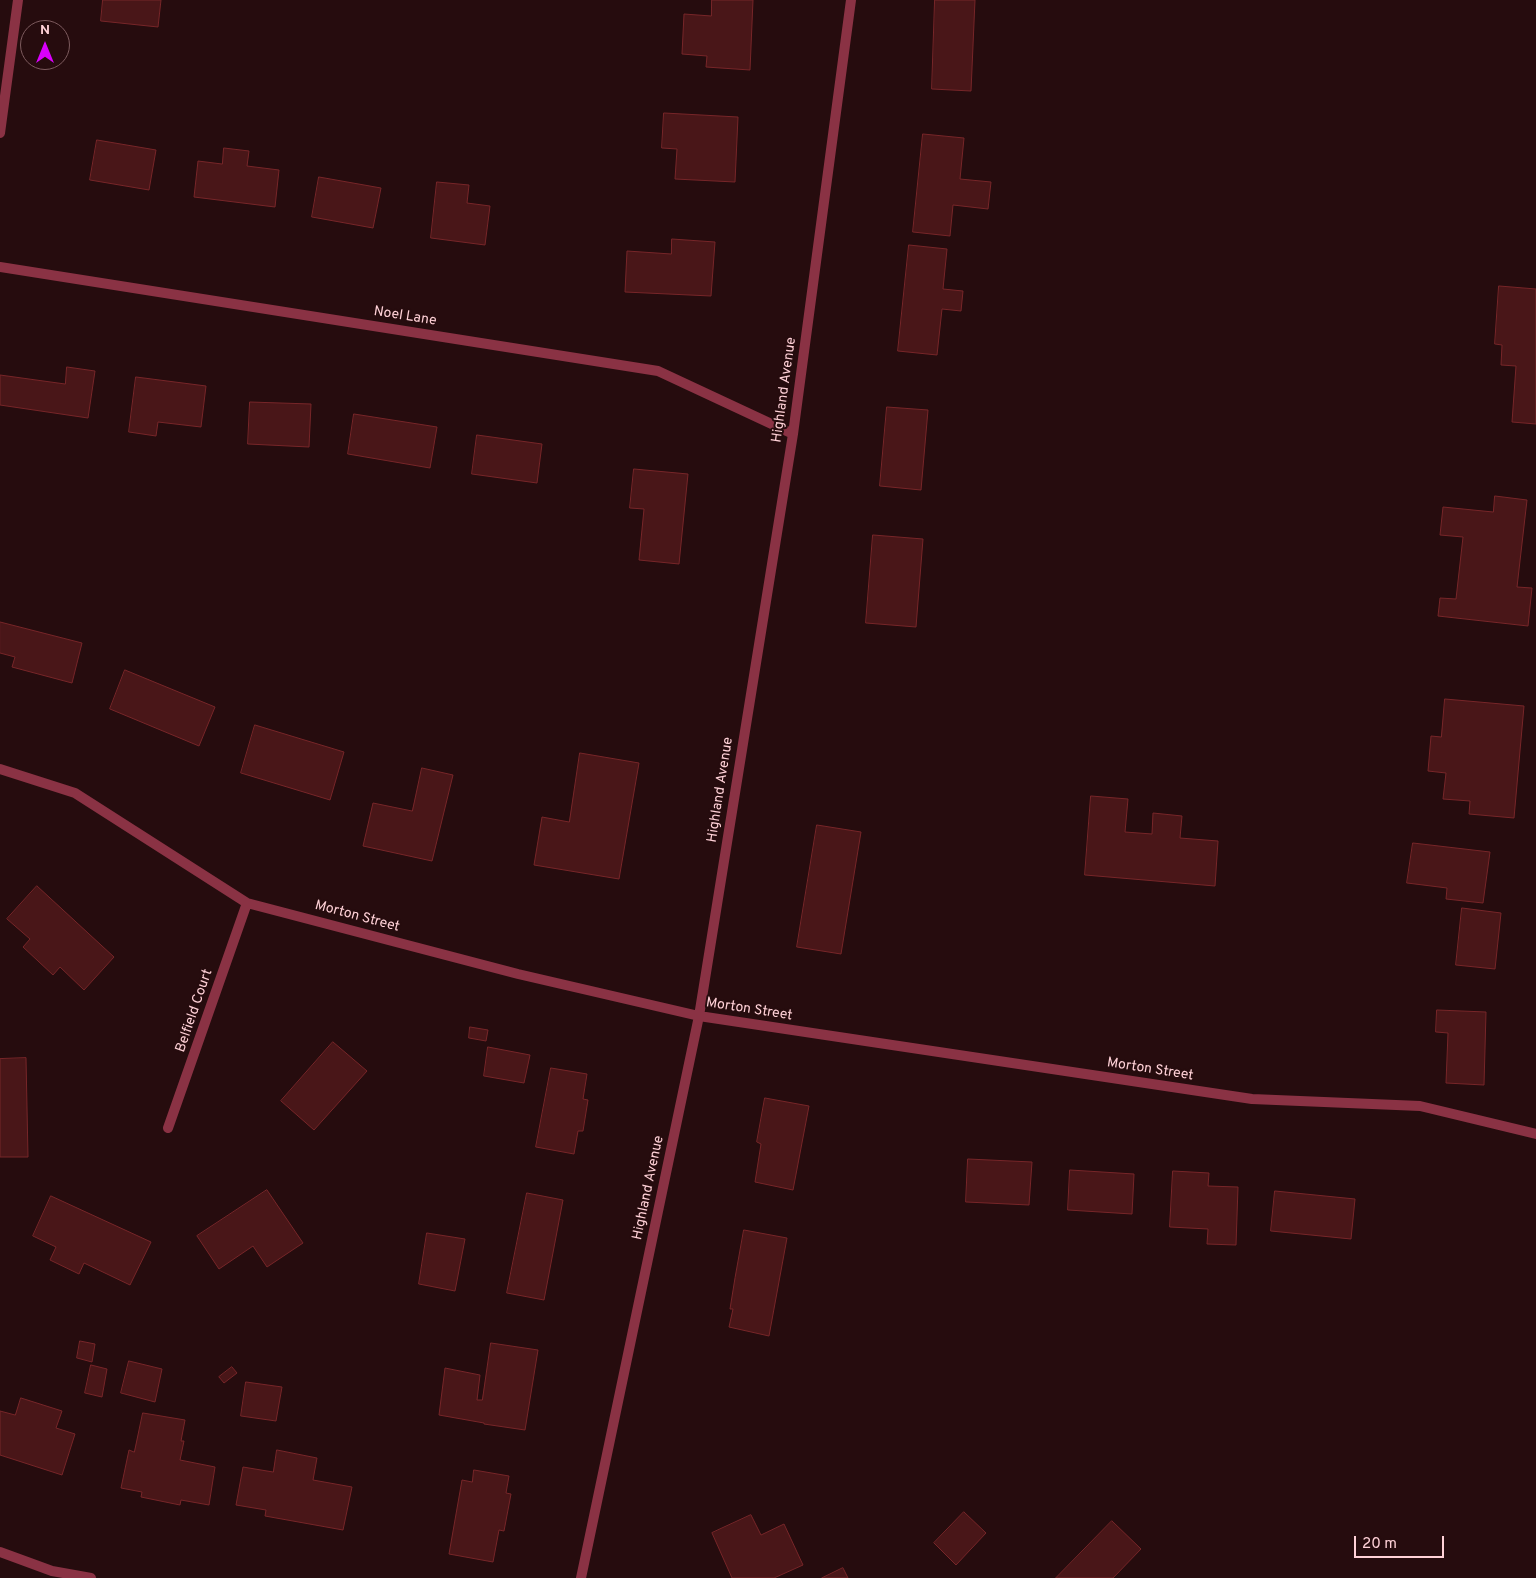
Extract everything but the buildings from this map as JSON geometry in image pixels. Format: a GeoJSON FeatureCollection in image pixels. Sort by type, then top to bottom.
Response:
{"type":"FeatureCollection","features":[{"type":"Feature","properties":{"kind":"street"},"geometry":{"type":"LineString","coordinates":[[0,133],[18,0]]}},
{"type":"Feature","properties":{"kind":"street","name":"Highland Avenue"},"geometry":{"type":"LineString","coordinates":[[581,1578],[698,1016],[793,434],[851,0]]}},
{"type":"Feature","properties":{"kind":"street","name":"Noel Lane"},"geometry":{"type":"LineString","coordinates":[[0,267],[658,371],[793,434]]}},
{"type":"Feature","properties":{"kind":"street","name":"Morton Street"},"geometry":{"type":"LineString","coordinates":[[0,769],[75,793],[247,903],[518,974],[698,1016],[1252,1099],[1420,1106],[1536,1134]]}},
{"type":"Feature","properties":{"kind":"street","name":"Belfield Court"},"geometry":{"type":"LineString","coordinates":[[168,1128],[247,903]]}},
{"type":"Feature","properties":{"kind":"street"},"geometry":{"type":"LineString","coordinates":[[0,1552],[52,1571],[91,1578]]}}]}
